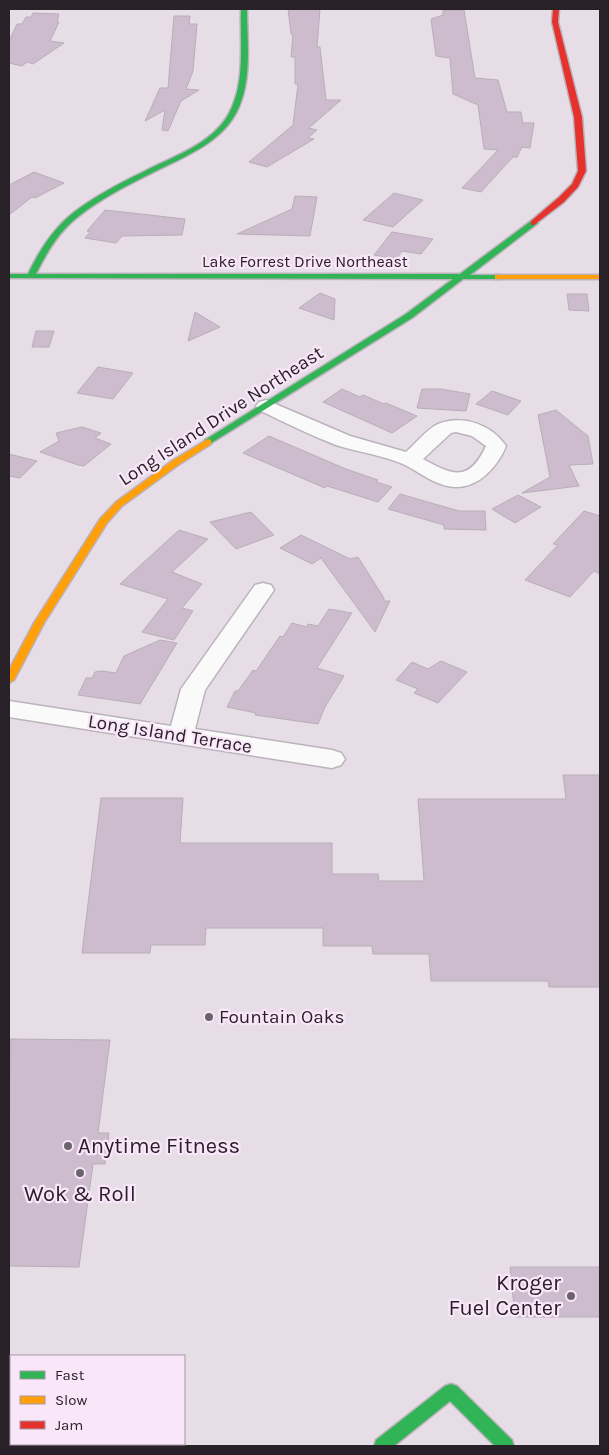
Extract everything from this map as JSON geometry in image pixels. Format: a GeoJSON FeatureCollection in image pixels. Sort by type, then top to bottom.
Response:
{"type":"FeatureCollection","features":[{"type":"Feature","properties":{"kind":"street"},"geometry":{"type":"LineString","coordinates":[[31,276],[44,245],[74,215],[102,196],[200,144],[218,132],[231,117],[239,97],[244,9]]}},
{"type":"Feature","properties":{"kind":"street","name":"Long Island Drive Northeast"},"geometry":{"type":"LineString","coordinates":[[9,680],[40,623],[103,522],[118,504],[175,463],[409,316],[465,276],[561,200],[575,185],[582,171],[578,117],[555,22],[556,9]]}},
{"type":"Feature","properties":{"kind":"street","name":"Lake Forrest Drive Northeast"},"geometry":{"type":"LineString","coordinates":[[9,276],[600,277]]}},
{"type":"Feature","properties":{"kind":"street"},"geometry":{"type":"LineString","coordinates":[[266,406],[343,440],[410,460]]}},
{"type":"Feature","properties":{"kind":"street"},"geometry":{"type":"LineString","coordinates":[[181,736],[193,689],[263,590]]}},
{"type":"Feature","properties":{"kind":"street","name":"Long Island Terrace"},"geometry":{"type":"LineString","coordinates":[[9,709],[332,759]]}},
{"type":"Feature","properties":{"kind":"street"},"geometry":{"type":"LineString","coordinates":[[382,1446],[451,1391],[506,1446]]}},
{"type":"Feature","properties":{"kind":"building"},"geometry":{"type":"Polygon","coordinates":[[[288,9],[320,9],[317,47],[320,47],[326,100],[341,100],[309,128],[317,130],[308,138],[314,139],[267,167],[249,162],[293,125],[298,84],[295,84],[295,57],[291,57],[293,34],[291,34],[288,9]]]}},
{"type":"Feature","properties":{"kind":"building"},"geometry":{"type":"Polygon","coordinates":[[[443,10],[464,10],[475,78],[498,80],[507,112],[521,112],[523,123],[534,123],[530,148],[522,147],[517,157],[513,157],[481,192],[462,188],[498,150],[484,149],[478,105],[453,94],[450,58],[436,56],[431,19],[443,15],[443,10]]]}},
{"type":"Feature","properties":{"kind":"building"},"geometry":{"type":"Polygon","coordinates":[[[33,13],[59,14],[57,22],[59,22],[50,41],[64,43],[33,64],[27,62],[22,66],[9,63],[9,41],[17,24],[22,24],[26,17],[31,17],[33,13]]]}},
{"type":"Feature","properties":{"kind":"building"},"geometry":{"type":"Polygon","coordinates":[[[174,16],[190,16],[189,24],[197,24],[193,71],[186,89],[199,90],[181,101],[168,131],[162,130],[165,110],[145,121],[160,88],[168,88],[174,16]]]}},
{"type":"Feature","properties":{"kind":"building"},"geometry":{"type":"Polygon","coordinates":[[[34,172],[64,183],[35,198],[32,197],[9,215],[9,185],[34,172]]]}},
{"type":"Feature","properties":{"kind":"building"},"geometry":{"type":"Polygon","coordinates":[[[394,193],[423,200],[393,227],[363,220],[394,193]]]}},
{"type":"Feature","properties":{"kind":"building"},"geometry":{"type":"Polygon","coordinates":[[[295,196],[317,197],[310,236],[237,234],[292,209],[295,196]]]}},
{"type":"Feature","properties":{"kind":"building"},"geometry":{"type":"Polygon","coordinates":[[[105,210],[185,219],[182,235],[122,236],[116,243],[85,238],[90,232],[87,231],[105,210]]]}},
{"type":"Feature","properties":{"kind":"building"},"geometry":{"type":"Polygon","coordinates":[[[392,232],[433,239],[421,254],[402,251],[396,259],[374,255],[392,232]]]}},
{"type":"Feature","properties":{"kind":"building"},"geometry":{"type":"Polygon","coordinates":[[[320,293],[335,299],[334,320],[299,308],[320,293]]]}},
{"type":"Feature","properties":{"kind":"building"},"geometry":{"type":"Polygon","coordinates":[[[567,294],[587,294],[589,311],[569,310],[567,294]]]}},
{"type":"Feature","properties":{"kind":"building"},"geometry":{"type":"Polygon","coordinates":[[[195,312],[220,327],[188,341],[195,312]]]}},
{"type":"Feature","properties":{"kind":"building"},"geometry":{"type":"Polygon","coordinates":[[[36,331],[54,331],[49,347],[32,347],[36,331]]]}},
{"type":"Feature","properties":{"kind":"building"},"geometry":{"type":"Polygon","coordinates":[[[98,367],[133,373],[113,399],[77,393],[98,367]]]}},
{"type":"Feature","properties":{"kind":"building"},"geometry":{"type":"Polygon","coordinates":[[[342,389],[360,397],[363,395],[384,404],[386,403],[417,416],[392,433],[323,402],[342,389]]]}},
{"type":"Feature","properties":{"kind":"building"},"geometry":{"type":"Polygon","coordinates":[[[422,389],[441,389],[470,394],[466,411],[417,408],[422,389]]]}},
{"type":"Feature","properties":{"kind":"building"},"geometry":{"type":"Polygon","coordinates":[[[492,391],[521,401],[508,415],[476,404],[492,391]]]}},
{"type":"Feature","properties":{"kind":"building"},"geometry":{"type":"Polygon","coordinates":[[[556,410],[588,436],[593,464],[569,465],[579,486],[522,493],[550,477],[538,415],[556,410]]]}},
{"type":"Feature","properties":{"kind":"building"},"geometry":{"type":"Polygon","coordinates":[[[82,427],[101,433],[95,438],[111,444],[84,466],[40,452],[59,441],[56,433],[82,427]]]}},
{"type":"Feature","properties":{"kind":"building"},"geometry":{"type":"Polygon","coordinates":[[[269,436],[346,469],[378,480],[376,482],[392,487],[378,502],[327,486],[325,488],[243,453],[269,436]]]}},
{"type":"Feature","properties":{"kind":"building"},"geometry":{"type":"Polygon","coordinates":[[[9,454],[37,461],[20,478],[9,476],[9,454]]]}},
{"type":"Feature","properties":{"kind":"building"},"geometry":{"type":"Polygon","coordinates":[[[400,494],[459,511],[485,511],[486,530],[444,529],[444,525],[388,509],[400,494]]]}},
{"type":"Feature","properties":{"kind":"building"},"geometry":{"type":"Polygon","coordinates":[[[518,495],[541,507],[515,523],[492,509],[518,495]]]}},
{"type":"Feature","properties":{"kind":"building"},"geometry":{"type":"Polygon","coordinates":[[[584,511],[600,516],[600,574],[594,571],[570,597],[525,580],[558,545],[553,544],[584,511]]]}},
{"type":"Feature","properties":{"kind":"building"},"geometry":{"type":"Polygon","coordinates":[[[251,512],[274,535],[236,549],[210,522],[251,512]]]}},
{"type":"Feature","properties":{"kind":"building"},"geometry":{"type":"Polygon","coordinates":[[[179,530],[208,539],[172,572],[202,584],[182,608],[193,611],[174,640],[142,632],[168,599],[120,584],[179,530]]]}},
{"type":"Feature","properties":{"kind":"building"},"geometry":{"type":"Polygon","coordinates":[[[301,535],[350,559],[358,557],[384,598],[384,601],[390,601],[375,632],[321,558],[312,564],[280,548],[301,535]]]}},
{"type":"Feature","properties":{"kind":"building"},"geometry":{"type":"Polygon","coordinates":[[[329,609],[352,613],[317,668],[344,676],[325,707],[318,724],[255,715],[256,713],[227,707],[235,691],[238,691],[253,670],[256,671],[280,636],[283,637],[292,623],[307,627],[308,624],[318,626],[329,609]]]}},
{"type":"Feature","properties":{"kind":"building"},"geometry":{"type":"Polygon","coordinates":[[[160,640],[177,643],[140,704],[78,695],[86,678],[92,678],[95,672],[116,673],[124,656],[160,640]]]}},
{"type":"Feature","properties":{"kind":"building"},"geometry":{"type":"Polygon","coordinates":[[[441,661],[467,672],[438,703],[414,693],[418,689],[396,680],[412,662],[428,669],[441,661]]]}},
{"type":"Feature","properties":{"kind":"building"},"geometry":{"type":"Polygon","coordinates":[[[563,775],[600,775],[600,987],[549,987],[548,981],[431,981],[429,954],[373,954],[372,946],[323,946],[323,928],[206,928],[205,945],[151,945],[150,953],[82,953],[101,798],[183,798],[180,843],[332,843],[332,874],[378,874],[379,881],[424,881],[418,799],[566,799],[563,775]]]}},
{"type":"Feature","properties":{"kind":"building"},"geometry":{"type":"Polygon","coordinates":[[[10,1039],[110,1040],[98,1133],[109,1133],[105,1164],[93,1164],[79,1267],[9,1266],[10,1039]]]}},
{"type":"Feature","properties":{"kind":"building"},"geometry":{"type":"Polygon","coordinates":[[[510,1267],[600,1267],[600,1317],[515,1317],[510,1267]]]}},
{"type":"Feature","properties":{"kind":"traffic: fast"},"geometry":{"type":"LineString","coordinates":[[31,276],[49,243],[75,215],[112,191],[193,150],[219,132],[229,120],[236,107],[242,84],[244,9]]}},
{"type":"Feature","properties":{"kind":"traffic: fast"},"geometry":{"type":"LineString","coordinates":[[208,442],[409,316],[534,223]]}},
{"type":"Feature","properties":{"kind":"traffic: fast"},"geometry":{"type":"LineString","coordinates":[[9,276],[498,277]]}},
{"type":"Feature","properties":{"kind":"traffic: fast"},"geometry":{"type":"LineString","coordinates":[[382,1446],[451,1391],[506,1446]]}},
{"type":"Feature","properties":{"kind":"traffic: slow"},"geometry":{"type":"LineString","coordinates":[[498,277],[600,277]]}},
{"type":"Feature","properties":{"kind":"traffic: slow"},"geometry":{"type":"LineString","coordinates":[[9,680],[39,623],[103,521],[119,504],[175,463],[208,442]]}},
{"type":"Feature","properties":{"kind":"traffic: jam"},"geometry":{"type":"LineString","coordinates":[[534,223],[575,185],[582,171],[578,117],[555,22],[556,9]]}},
{"type":"Feature","properties":{"kind":"place","name":"Fountain Oaks"},"geometry":{"type":"Point","coordinates":[209,1017]}},
{"type":"Feature","properties":{"kind":"place","name":"Anytime Fitness"},"geometry":{"type":"Point","coordinates":[68,1146]}},
{"type":"Feature","properties":{"kind":"place","name":"Wok & Roll"},"geometry":{"type":"Point","coordinates":[80,1173]}},
{"type":"Feature","properties":{"kind":"place","name":"Kroger Fuel Center"},"geometry":{"type":"Point","coordinates":[571,1296]}}]}
